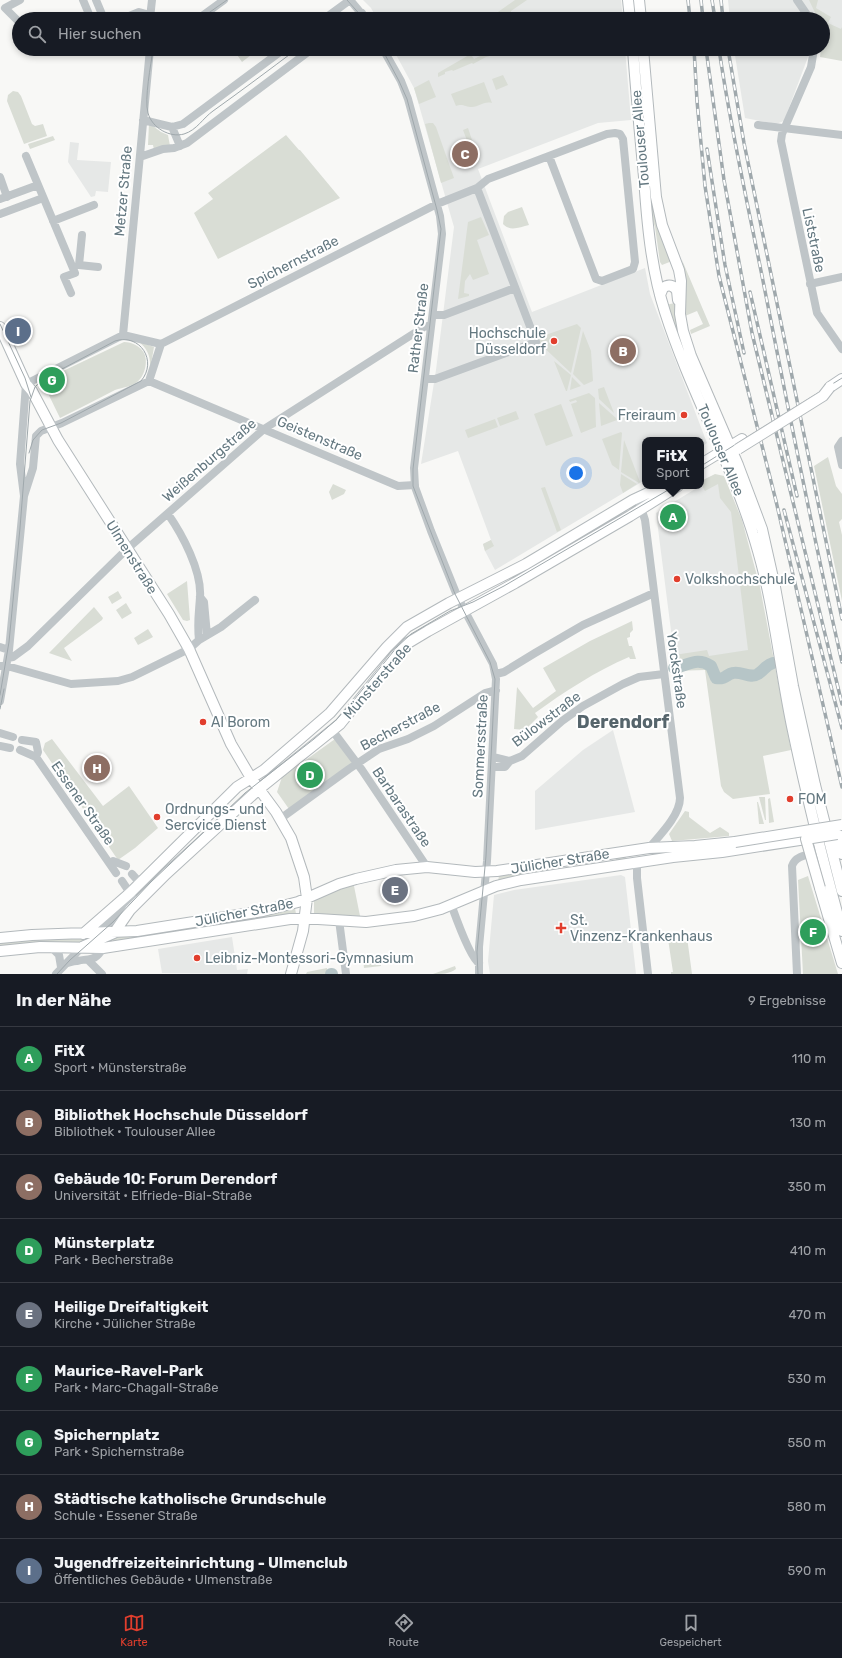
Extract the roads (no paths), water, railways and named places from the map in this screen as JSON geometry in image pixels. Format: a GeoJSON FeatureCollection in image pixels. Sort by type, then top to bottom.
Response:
{"type":"FeatureCollection","features":[{"type":"Feature","properties":{"kind":"main road"},"geometry":{"type":"LineString","coordinates":[[628,0],[629,12]]}},
{"type":"Feature","properties":{"kind":"main road"},"geometry":{"type":"LineString","coordinates":[[639,0],[640,12]]}},
{"type":"Feature","properties":{"kind":"main road","name":"Toulouser Allee"},"geometry":{"type":"LineString","coordinates":[[634,56],[647,213],[654,270],[660,295],[674,338],[730,450],[765,577],[792,730],[820,851],[842,931]]}},
{"type":"Feature","properties":{"kind":"main road","name":"Toulouser Allee"},"geometry":{"type":"LineString","coordinates":[[645,56],[656,197],[662,225],[679,270],[681,281],[680,308],[682,326],[691,356],[756,511],[765,541],[793,686],[836,836],[842,891]]}},
{"type":"Feature","properties":{"kind":"main road"},"geometry":{"type":"LineString","coordinates":[[660,295],[664,287],[669,285],[674,286],[677,291],[680,308]]}},
{"type":"Feature","properties":{"kind":"main road","name":"Ulmenstraße"},"geometry":{"type":"LineString","coordinates":[[0,327],[26,384],[32,391],[51,428],[189,649],[231,744],[251,778],[280,819],[291,838],[301,865],[306,884],[307,898],[305,919],[291,974]]}},
{"type":"Feature","properties":{"kind":"main road"},"geometry":{"type":"LineString","coordinates":[[704,463],[730,450],[823,396],[830,387],[842,379]]}},
{"type":"Feature","properties":{"kind":"main road"},"geometry":{"type":"LineString","coordinates":[[704,470],[730,450]]}},
{"type":"Feature","properties":{"kind":"main road","name":"Münsterstraße"},"geometry":{"type":"LineString","coordinates":[[83,934],[143,880],[232,792],[268,766],[330,713],[401,632],[412,623],[526,564],[633,500],[658,489]]}},
{"type":"Feature","properties":{"kind":"main road","name":"Münsterstraße"},"geometry":{"type":"LineString","coordinates":[[81,948],[114,933],[130,910],[166,874],[259,789],[340,724],[404,647],[428,631],[673,489]]}},
{"type":"Feature","properties":{"kind":"main road"},"geometry":{"type":"LineString","coordinates":[[736,846],[842,825]]}},
{"type":"Feature","properties":{"kind":"main road"},"geometry":{"type":"LineString","coordinates":[[736,846],[836,836]]}},
{"type":"Feature","properties":{"kind":"main road"},"geometry":{"type":"LineString","coordinates":[[820,851],[827,848],[836,836]]}},
{"type":"Feature","properties":{"kind":"main road"},"geometry":{"type":"LineString","coordinates":[[836,836],[842,854]]}},
{"type":"Feature","properties":{"kind":"main road"},"geometry":{"type":"LineString","coordinates":[[806,839],[842,963]]}},
{"type":"Feature","properties":{"kind":"main road","name":"Jülicher Straße"},"geometry":{"type":"LineString","coordinates":[[0,938],[32,935],[137,932],[263,911],[290,905],[339,884],[370,875],[422,865],[460,871],[486,872],[648,848],[736,846]]}},
{"type":"Feature","properties":{"kind":"main road","name":"Jülicher Straße"},"geometry":{"type":"LineString","coordinates":[[0,951],[51,947],[103,948],[274,921],[305,919],[366,922],[414,916],[451,904],[484,890],[521,880],[637,863],[736,846]]}},
{"type":"Feature","properties":{"kind":"main road"},"geometry":{"type":"LineString","coordinates":[[637,863],[648,848]]}},
{"type":"Feature","properties":{"kind":"street"},"geometry":{"type":"LineString","coordinates":[[12,15],[5,8],[20,0]]}},
{"type":"Feature","properties":{"kind":"street"},"geometry":{"type":"LineString","coordinates":[[83,0],[88,12]]}},
{"type":"Feature","properties":{"kind":"street"},"geometry":{"type":"LineString","coordinates":[[96,0],[101,12]]}},
{"type":"Feature","properties":{"kind":"street"},"geometry":{"type":"LineString","coordinates":[[151,12],[152,0]]}},
{"type":"Feature","properties":{"kind":"street"},"geometry":{"type":"LineString","coordinates":[[208,12],[224,0]]}},
{"type":"Feature","properties":{"kind":"street"},"geometry":{"type":"LineString","coordinates":[[334,12],[350,0],[360,12]]}},
{"type":"Feature","properties":{"kind":"street"},"geometry":{"type":"LineString","coordinates":[[797,0],[805,12]]}},
{"type":"Feature","properties":{"kind":"street","name":"Metzer Straße"},"geometry":{"type":"LineString","coordinates":[[123,335],[149,56]]}},
{"type":"Feature","properties":{"kind":"street"},"geometry":{"type":"LineString","coordinates":[[143,120],[172,127],[183,124],[275,56]]}},
{"type":"Feature","properties":{"kind":"street"},"geometry":{"type":"LineString","coordinates":[[140,157],[187,143],[303,56]]}},
{"type":"Feature","properties":{"kind":"street","name":"Rather Straße"},"geometry":{"type":"LineString","coordinates":[[387,56],[401,81],[408,99],[442,223],[432,325],[414,468],[415,485],[464,611]]}},
{"type":"Feature","properties":{"kind":"street","name":"Liststraße"},"geometry":{"type":"LineString","coordinates":[[813,56],[812,66],[784,129],[781,141],[817,313],[842,349]]}},
{"type":"Feature","properties":{"kind":"street"},"geometry":{"type":"LineString","coordinates":[[758,125],[842,135]]}},
{"type":"Feature","properties":{"kind":"street"},"geometry":{"type":"LineString","coordinates":[[172,127],[180,146]]}},
{"type":"Feature","properties":{"kind":"street","name":"Spichernstraße"},"geometry":{"type":"LineString","coordinates":[[161,344],[437,204],[477,188],[488,179],[607,134],[620,134],[623,139],[635,266],[633,269],[602,281],[598,281],[594,277],[549,156]]}},
{"type":"Feature","properties":{"kind":"street"},"geometry":{"type":"LineString","coordinates":[[26,156],[53,221],[75,265]]}},
{"type":"Feature","properties":{"kind":"street"},"geometry":{"type":"LineString","coordinates":[[0,177],[4,198],[38,185]]}},
{"type":"Feature","properties":{"kind":"street"},"geometry":{"type":"LineString","coordinates":[[425,379],[435,378],[536,342],[477,188]]}},
{"type":"Feature","properties":{"kind":"street"},"geometry":{"type":"LineString","coordinates":[[0,214],[43,198]]}},
{"type":"Feature","properties":{"kind":"street"},"geometry":{"type":"LineString","coordinates":[[53,221],[94,205]]}},
{"type":"Feature","properties":{"kind":"street"},"geometry":{"type":"LineString","coordinates":[[71,294],[64,277],[75,273],[75,265],[82,235]]}},
{"type":"Feature","properties":{"kind":"street"},"geometry":{"type":"LineString","coordinates":[[75,265],[98,267]]}},
{"type":"Feature","properties":{"kind":"street"},"geometry":{"type":"LineString","coordinates":[[810,284],[842,277]]}},
{"type":"Feature","properties":{"kind":"street"},"geometry":{"type":"LineString","coordinates":[[433,315],[444,315],[515,288]]}},
{"type":"Feature","properties":{"kind":"street","name":"Weißenburgstraße"},"geometry":{"type":"LineString","coordinates":[[18,669],[17,660],[28,646],[127,549],[264,429],[424,327],[432,325]]}},
{"type":"Feature","properties":{"kind":"street"},"geometry":{"type":"LineString","coordinates":[[0,701],[24,496],[33,468],[36,436],[41,431],[51,428],[149,381],[161,344],[123,335],[26,384],[20,464],[24,496]]}},
{"type":"Feature","properties":{"kind":"street","name":"Geistenstraße"},"geometry":{"type":"LineString","coordinates":[[149,381],[398,486],[415,485]]}},
{"type":"Feature","properties":{"kind":"street"},"geometry":{"type":"LineString","coordinates":[[842,441],[838,444],[838,449],[842,465]]}},
{"type":"Feature","properties":{"kind":"street"},"geometry":{"type":"LineString","coordinates":[[641,508],[640,506],[658,489]]}},
{"type":"Feature","properties":{"kind":"street","name":"Yorckstraße"},"geometry":{"type":"LineString","coordinates":[[641,508],[645,520],[680,802],[676,814],[648,848]]}},
{"type":"Feature","properties":{"kind":"street"},"geometry":{"type":"LineString","coordinates":[[168,514],[178,528],[197,574],[200,597],[198,625],[199,640]]}},
{"type":"Feature","properties":{"kind":"street"},"geometry":{"type":"LineString","coordinates":[[496,674],[504,672],[583,625],[654,594]]}},
{"type":"Feature","properties":{"kind":"street"},"geometry":{"type":"LineString","coordinates":[[200,597],[204,602],[208,635]]}},
{"type":"Feature","properties":{"kind":"street"},"geometry":{"type":"LineString","coordinates":[[0,647],[6,660],[18,669],[71,684],[118,681],[132,677],[189,649],[199,640],[221,627],[256,600]]}},
{"type":"Feature","properties":{"kind":"street","name":"Sommersstraße"},"geometry":{"type":"LineString","coordinates":[[464,611],[493,664],[496,674],[492,767],[479,974]]}},
{"type":"Feature","properties":{"kind":"street","name":"Weißenburgstraße"},"geometry":{"type":"LineString","coordinates":[[6,660],[13,657],[28,646]]}},
{"type":"Feature","properties":{"kind":"street","name":"Bülowstraße"},"geometry":{"type":"LineString","coordinates":[[492,767],[501,768],[510,761],[522,756],[562,721],[583,706],[616,688],[639,677],[664,674]]}},
{"type":"Feature","properties":{"kind":"street","name":"Becherstraße"},"geometry":{"type":"LineString","coordinates":[[280,819],[380,749],[408,739],[434,726],[488,691],[496,690]]}},
{"type":"Feature","properties":{"kind":"street","name":"Barbarastraße"},"geometry":{"type":"LineString","coordinates":[[332,730],[357,764],[422,865]]}},
{"type":"Feature","properties":{"kind":"street"},"geometry":{"type":"LineString","coordinates":[[0,733],[13,737]]}},
{"type":"Feature","properties":{"kind":"street","name":"Essener Straße"},"geometry":{"type":"LineString","coordinates":[[22,740],[36,742],[38,752],[36,757]]}},
{"type":"Feature","properties":{"kind":"street"},"geometry":{"type":"LineString","coordinates":[[0,746],[10,748]]}},
{"type":"Feature","properties":{"kind":"street","name":"Essener Straße"},"geometry":{"type":"LineString","coordinates":[[20,750],[36,757],[116,873]]}},
{"type":"Feature","properties":{"kind":"street","name":"Bülowstraße"},"geometry":{"type":"LineString","coordinates":[[492,757],[510,761]]}},
{"type":"Feature","properties":{"kind":"street"},"geometry":{"type":"LineString","coordinates":[[797,974],[792,866],[797,858],[820,851]]}},
{"type":"Feature","properties":{"kind":"street","name":"Essener Straße"},"geometry":{"type":"LineString","coordinates":[[110,863],[113,861],[126,866]]}},
{"type":"Feature","properties":{"kind":"street"},"geometry":{"type":"LineString","coordinates":[[637,863],[637,878],[648,974]]}},
{"type":"Feature","properties":{"kind":"street"},"geometry":{"type":"LineString","coordinates":[[132,874],[143,880]]}},
{"type":"Feature","properties":{"kind":"street","name":"Münsterstraße"},"geometry":{"type":"LineString","coordinates":[[56,974],[62,966],[109,923],[140,888],[143,880]]}},
{"type":"Feature","properties":{"kind":"street"},"geometry":{"type":"LineString","coordinates":[[122,881],[130,892]]}},
{"type":"Feature","properties":{"kind":"street"},"geometry":{"type":"LineString","coordinates":[[451,904],[466,942],[476,961],[479,963]]}},
{"type":"Feature","properties":{"kind":"street","name":"Münsterstraße"},"geometry":{"type":"LineString","coordinates":[[109,923],[130,910]]}},
{"type":"Feature","properties":{"kind":"street"},"geometry":{"type":"LineString","coordinates":[[338,920],[346,974]]}},
{"type":"Feature","properties":{"kind":"street"},"geometry":{"type":"LineString","coordinates":[[51,947],[59,955],[62,966],[77,960],[89,961],[97,956],[103,948]]}},
{"type":"Feature","properties":{"kind":"street"},"geometry":{"type":"LineString","coordinates":[[89,961],[102,974]]}},
{"type":"Feature","properties":{"kind":"waterway"},"geometry":{"type":"LineString","coordinates":[[674,668],[692,662],[701,662],[711,666],[716,678],[724,678],[736,673],[752,676],[758,674],[773,663]]}},
{"type":"Feature","properties":{"kind":"tram line"},"geometry":{"type":"LineString","coordinates":[[210,12],[227,0]]}},
{"type":"Feature","properties":{"kind":"tram line"},"geometry":{"type":"LineString","coordinates":[[347,0],[358,12]]}},
{"type":"Feature","properties":{"kind":"tram line"},"geometry":{"type":"LineString","coordinates":[[152,56],[147,91],[148,113],[153,123],[157,127],[162,131],[173,135],[184,134],[193,130],[209,114],[287,56]]}},
{"type":"Feature","properties":{"kind":"tram line"},"geometry":{"type":"LineString","coordinates":[[386,56],[407,99],[441,229],[413,469],[413,486],[455,594],[490,662],[495,679],[486,856],[477,952],[478,974]]}},
{"type":"Feature","properties":{"kind":"tram line"},"geometry":{"type":"LineString","coordinates":[[0,324],[25,378],[31,397]]}},
{"type":"Feature","properties":{"kind":"tram line"},"geometry":{"type":"LineString","coordinates":[[0,695],[9,642],[30,401],[35,387],[43,379],[115,341],[132,341],[144,350],[148,365],[146,373],[141,381],[61,423],[42,430],[33,440],[29,453]]}},
{"type":"Feature","properties":{"kind":"tram line"},"geometry":{"type":"LineString","coordinates":[[704,464],[842,378]]}},
{"type":"Feature","properties":{"kind":"tram line"},"geometry":{"type":"LineString","coordinates":[[57,974],[70,960],[113,922],[151,882],[245,793],[336,720],[397,647],[411,634],[450,611],[473,602],[504,586],[670,489]]}},
{"type":"Feature","properties":{"kind":"tram line"},"geometry":{"type":"LineString","coordinates":[[0,709],[4,689]]}},
{"type":"Feature","properties":{"kind":"railway"},"geometry":{"type":"LineString","coordinates":[[688,0],[689,12]]}},
{"type":"Feature","properties":{"kind":"railway"},"geometry":{"type":"LineString","coordinates":[[701,0],[702,12]]}},
{"type":"Feature","properties":{"kind":"railway"},"geometry":{"type":"LineString","coordinates":[[712,0],[714,12]]}},
{"type":"Feature","properties":{"kind":"railway"},"geometry":{"type":"LineString","coordinates":[[721,0],[722,12]]}},
{"type":"Feature","properties":{"kind":"railway"},"geometry":{"type":"LineString","coordinates":[[694,56],[705,186],[719,276],[776,501],[842,787]]}},
{"type":"Feature","properties":{"kind":"railway"},"geometry":{"type":"LineString","coordinates":[[707,56],[724,180],[752,333],[842,704]]}},
{"type":"Feature","properties":{"kind":"railway"},"geometry":{"type":"LineString","coordinates":[[720,56],[735,142],[793,434],[842,662]]}},
{"type":"Feature","properties":{"kind":"railway"},"geometry":{"type":"LineString","coordinates":[[729,56],[744,143],[842,619]]}},
{"type":"Feature","properties":{"kind":"railway"},"geometry":{"type":"LineString","coordinates":[[707,149],[725,265],[744,353]]}},
{"type":"Feature","properties":{"kind":"railway"},"geometry":{"type":"LineString","coordinates":[[750,292],[797,496]]}},
{"type":"Feature","properties":{"kind":"railway"},"geometry":{"type":"LineString","coordinates":[[784,510],[842,728]]}},
{"type":"Feature","properties":{"kind":"place","name":"Gebäude 10: Forum Derendorf"},"geometry":{"type":"Point","coordinates":[465,154]}},
{"type":"Feature","properties":{"kind":"place","name":"Jugendfreizeiteinrichtung - Ulmenclub"},"geometry":{"type":"Point","coordinates":[18,331]}},
{"type":"Feature","properties":{"kind":"place","name":"Hochschule Düsseldorf"},"geometry":{"type":"Point","coordinates":[554,341]}},
{"type":"Feature","properties":{"kind":"place","name":"Bibliothek Hochschule Düsseldorf"},"geometry":{"type":"Point","coordinates":[623,351]}},
{"type":"Feature","properties":{"kind":"place","name":"Spichernplatz"},"geometry":{"type":"Point","coordinates":[52,380]}},
{"type":"Feature","properties":{"kind":"place","name":"Freiraum"},"geometry":{"type":"Point","coordinates":[684,415]}},
{"type":"Feature","properties":{"kind":"place","name":"FitX"},"geometry":{"type":"Point","coordinates":[673,517]}},
{"type":"Feature","properties":{"kind":"place","name":"Volkshochschule"},"geometry":{"type":"Point","coordinates":[677,579]}},
{"type":"Feature","properties":{"kind":"place","name":"Al Borom"},"geometry":{"type":"Point","coordinates":[203,722]}},
{"type":"Feature","properties":{"kind":"place","name":"Städtische katholische Grundschule"},"geometry":{"type":"Point","coordinates":[97,768]}},
{"type":"Feature","properties":{"kind":"place","name":"Münsterplatz"},"geometry":{"type":"Point","coordinates":[310,775]}},
{"type":"Feature","properties":{"kind":"place","name":"FOM"},"geometry":{"type":"Point","coordinates":[790,799]}},
{"type":"Feature","properties":{"kind":"place","name":"Ordnungs- und Sercvice Dienst"},"geometry":{"type":"Point","coordinates":[157,817]}},
{"type":"Feature","properties":{"kind":"place","name":"Heilige Dreifaltigkeit"},"geometry":{"type":"Point","coordinates":[395,890]}},
{"type":"Feature","properties":{"kind":"place","name":"St. Vinzenz-Krankenhaus"},"geometry":{"type":"Point","coordinates":[561,928]}},
{"type":"Feature","properties":{"kind":"place","name":"Maurice-Ravel-Park"},"geometry":{"type":"Point","coordinates":[813,932]}},
{"type":"Feature","properties":{"kind":"place","name":"Leibniz-Montessori-Gymnasium"},"geometry":{"type":"Point","coordinates":[197,958]}},
{"type":"Feature","properties":{"kind":"district","name":"Derendorf"},"geometry":{"type":"Point","coordinates":[623,722]}}]}
